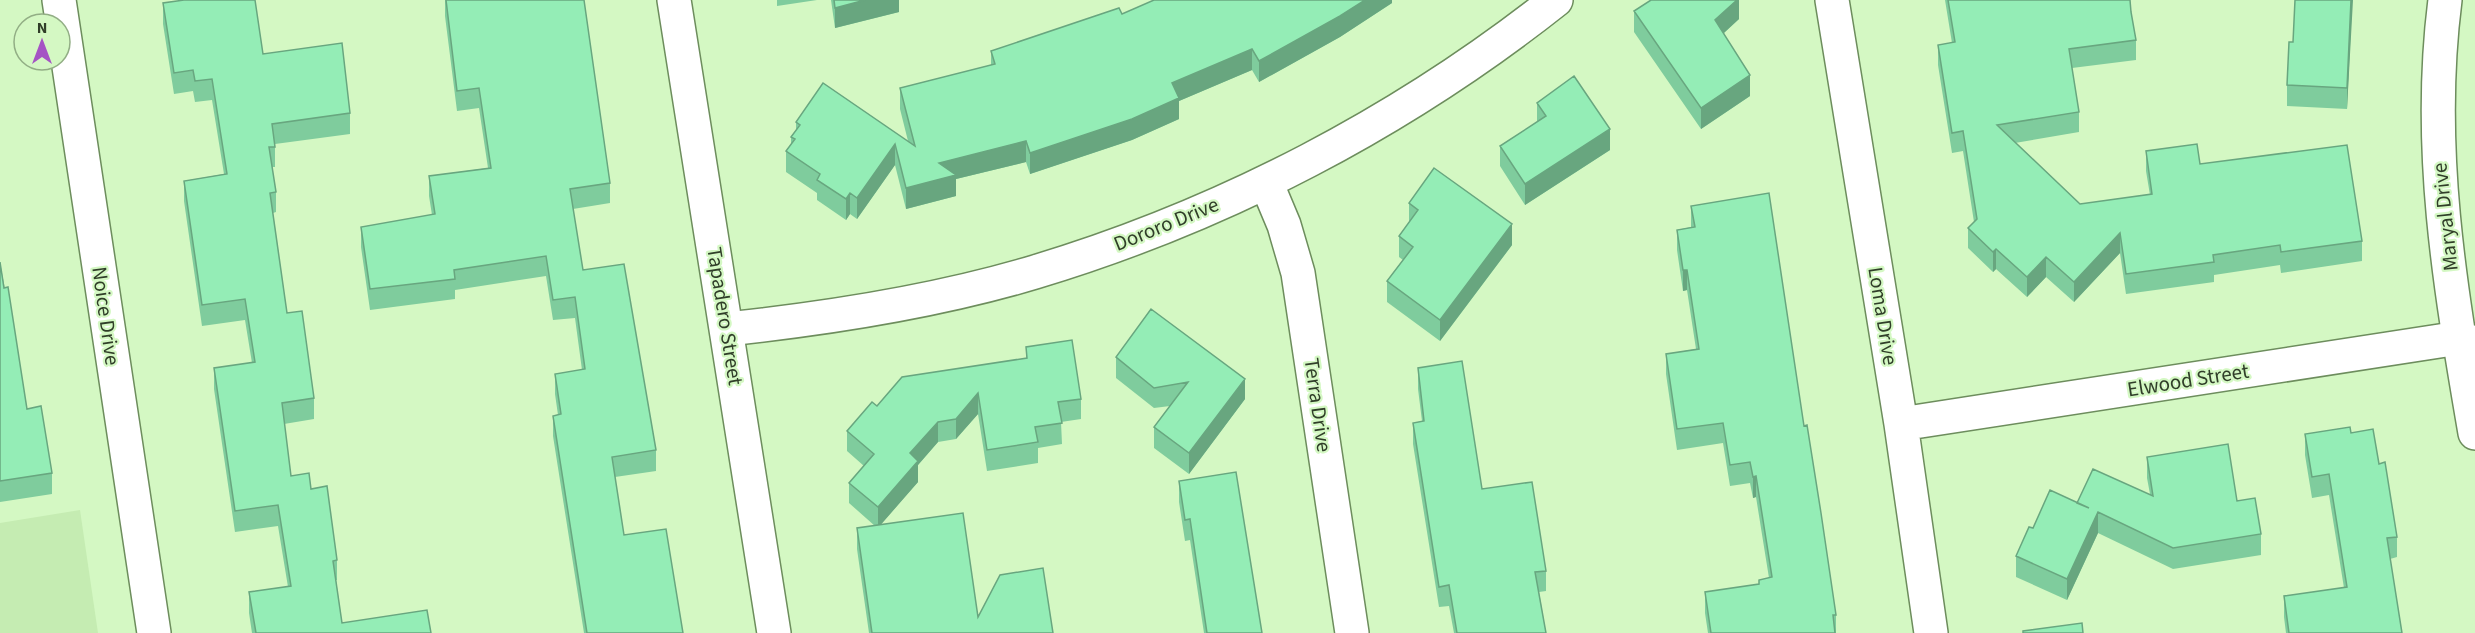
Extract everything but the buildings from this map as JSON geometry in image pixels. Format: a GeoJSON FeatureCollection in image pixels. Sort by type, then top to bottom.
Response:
{"type":"FeatureCollection","features":[{"type":"Feature","properties":{"kind":"street","name":"Noice Drive"},"geometry":{"type":"LineString","coordinates":[[58,0],[154,633]]}},
{"type":"Feature","properties":{"kind":"street","name":"Tapadero Street"},"geometry":{"type":"LineString","coordinates":[[674,0],[774,633]]}},
{"type":"Feature","properties":{"kind":"street","name":"Dororo Drive"},"geometry":{"type":"LineString","coordinates":[[727,329],[849,314],[943,295],[1034,273],[1175,223],[1266,182],[1374,126],[1413,103],[1518,31],[1556,0]]}},
{"type":"Feature","properties":{"kind":"street","name":"Loma Drive"},"geometry":{"type":"LineString","coordinates":[[1832,0],[1901,424],[1931,633]]}},
{"type":"Feature","properties":{"kind":"street","name":"Maryal Drive"},"geometry":{"type":"LineString","coordinates":[[2445,0],[2438,67],[2437,129],[2442,209],[2467,341],[2475,433]]}},
{"type":"Feature","properties":{"kind":"street","name":"Terra Drive"},"geometry":{"type":"LineString","coordinates":[[1266,182],[1284,225],[1298,273],[1352,633]]}},
{"type":"Feature","properties":{"kind":"street","name":"Elwood Street"},"geometry":{"type":"LineString","coordinates":[[1901,424],[2467,341]]}},
{"type":"Feature","properties":{"kind":"shaded area"},"geometry":{"type":"Polygon","coordinates":[[[80,510],[98,633],[0,633],[0,523],[80,510]]]}}]}
